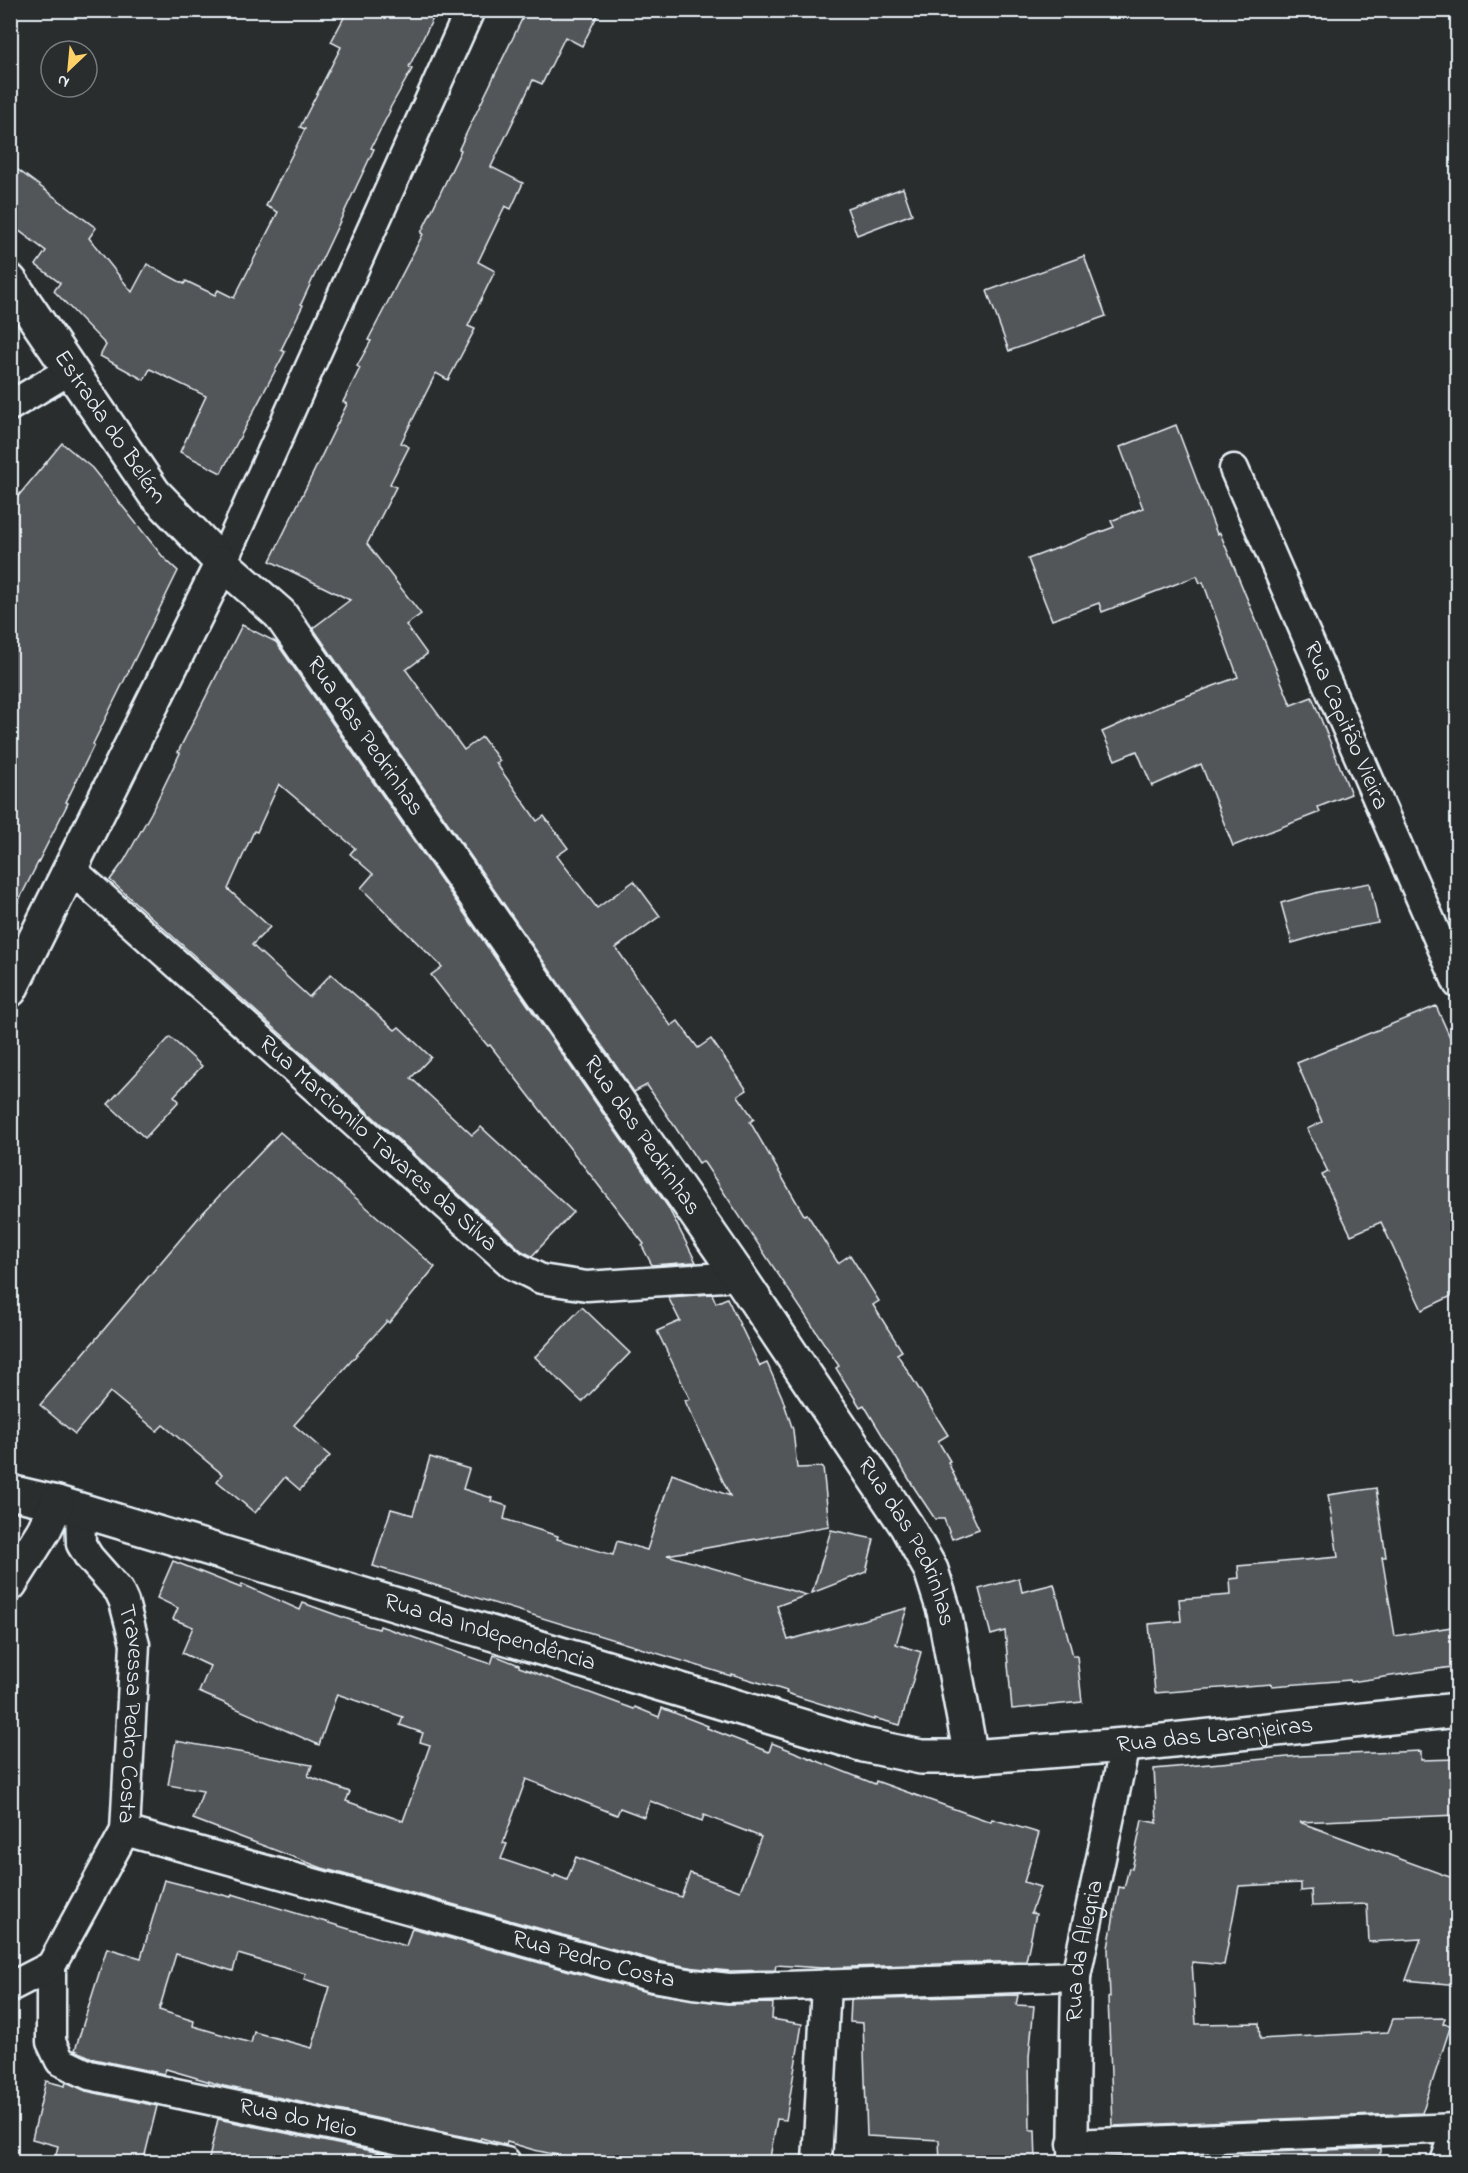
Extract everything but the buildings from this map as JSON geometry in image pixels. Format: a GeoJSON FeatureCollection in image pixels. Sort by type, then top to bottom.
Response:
{"type":"FeatureCollection","features":[{"type":"Feature","properties":{"kind":"street"},"geometry":{"type":"LineString","coordinates":[[10,990],[222,563],[470,10]]}},
{"type":"Feature","properties":{"kind":"street","name":"Estrada do Belém"},"geometry":{"type":"LineString","coordinates":[[10,281],[154,493],[222,563]]}},
{"type":"Feature","properties":{"kind":"street"},"geometry":{"type":"LineString","coordinates":[[10,406],[70,370]]}},
{"type":"Feature","properties":{"kind":"street","name":"Rua Capitão Vieira"},"geometry":{"type":"LineString","coordinates":[[1234,469],[1458,984]]}},
{"type":"Feature","properties":{"kind":"street","name":"Rua das Pedrinhas"},"geometry":{"type":"LineString","coordinates":[[222,563],[280,614],[739,1276],[906,1525],[931,1570],[944,1611],[971,1757]]}},
{"type":"Feature","properties":{"kind":"street","name":"Rua Marcionilo Tavares da Silva"},"geometry":{"type":"LineString","coordinates":[[71,869],[513,1265],[541,1280],[587,1286],[739,1276]]}},
{"type":"Feature","properties":{"kind":"street","name":"Rua da Independência"},"geometry":{"type":"LineString","coordinates":[[10,1491],[864,1745],[921,1757],[971,1757]]}},
{"type":"Feature","properties":{"kind":"street"},"geometry":{"type":"LineString","coordinates":[[10,1584],[44,1530],[68,1507]]}},
{"type":"Feature","properties":{"kind":"street","name":"Travessa Pedro Costa"},"geometry":{"type":"LineString","coordinates":[[68,1507],[81,1544],[89,1557],[119,1591],[135,1644],[124,1831],[51,1966],[51,2042],[60,2061],[88,2075]]}},
{"type":"Feature","properties":{"kind":"street","name":"Rua das Laranjeiras"},"geometry":{"type":"LineString","coordinates":[[971,1757],[1125,1745],[1458,1710]]}},
{"type":"Feature","properties":{"kind":"street","name":"Rua da Alegria"},"geometry":{"type":"LineString","coordinates":[[1073,2153],[1076,1976],[1125,1745]]}},
{"type":"Feature","properties":{"kind":"street","name":"Rua Pedro Costa"},"geometry":{"type":"LineString","coordinates":[[124,1831],[653,1977],[729,1988],[1076,1976]]}},
{"type":"Feature","properties":{"kind":"street"},"geometry":{"type":"LineString","coordinates":[[10,1987],[51,1966]]}},
{"type":"Feature","properties":{"kind":"street"},"geometry":{"type":"LineString","coordinates":[[817,2163],[826,1984]]}},
{"type":"Feature","properties":{"kind":"street","name":"Rua do Meio"},"geometry":{"type":"LineString","coordinates":[[88,2075],[506,2163]]}},
{"type":"Feature","properties":{"kind":"street"},"geometry":{"type":"LineString","coordinates":[[1073,2153],[1457,2126],[1445,2163]]}}]}
